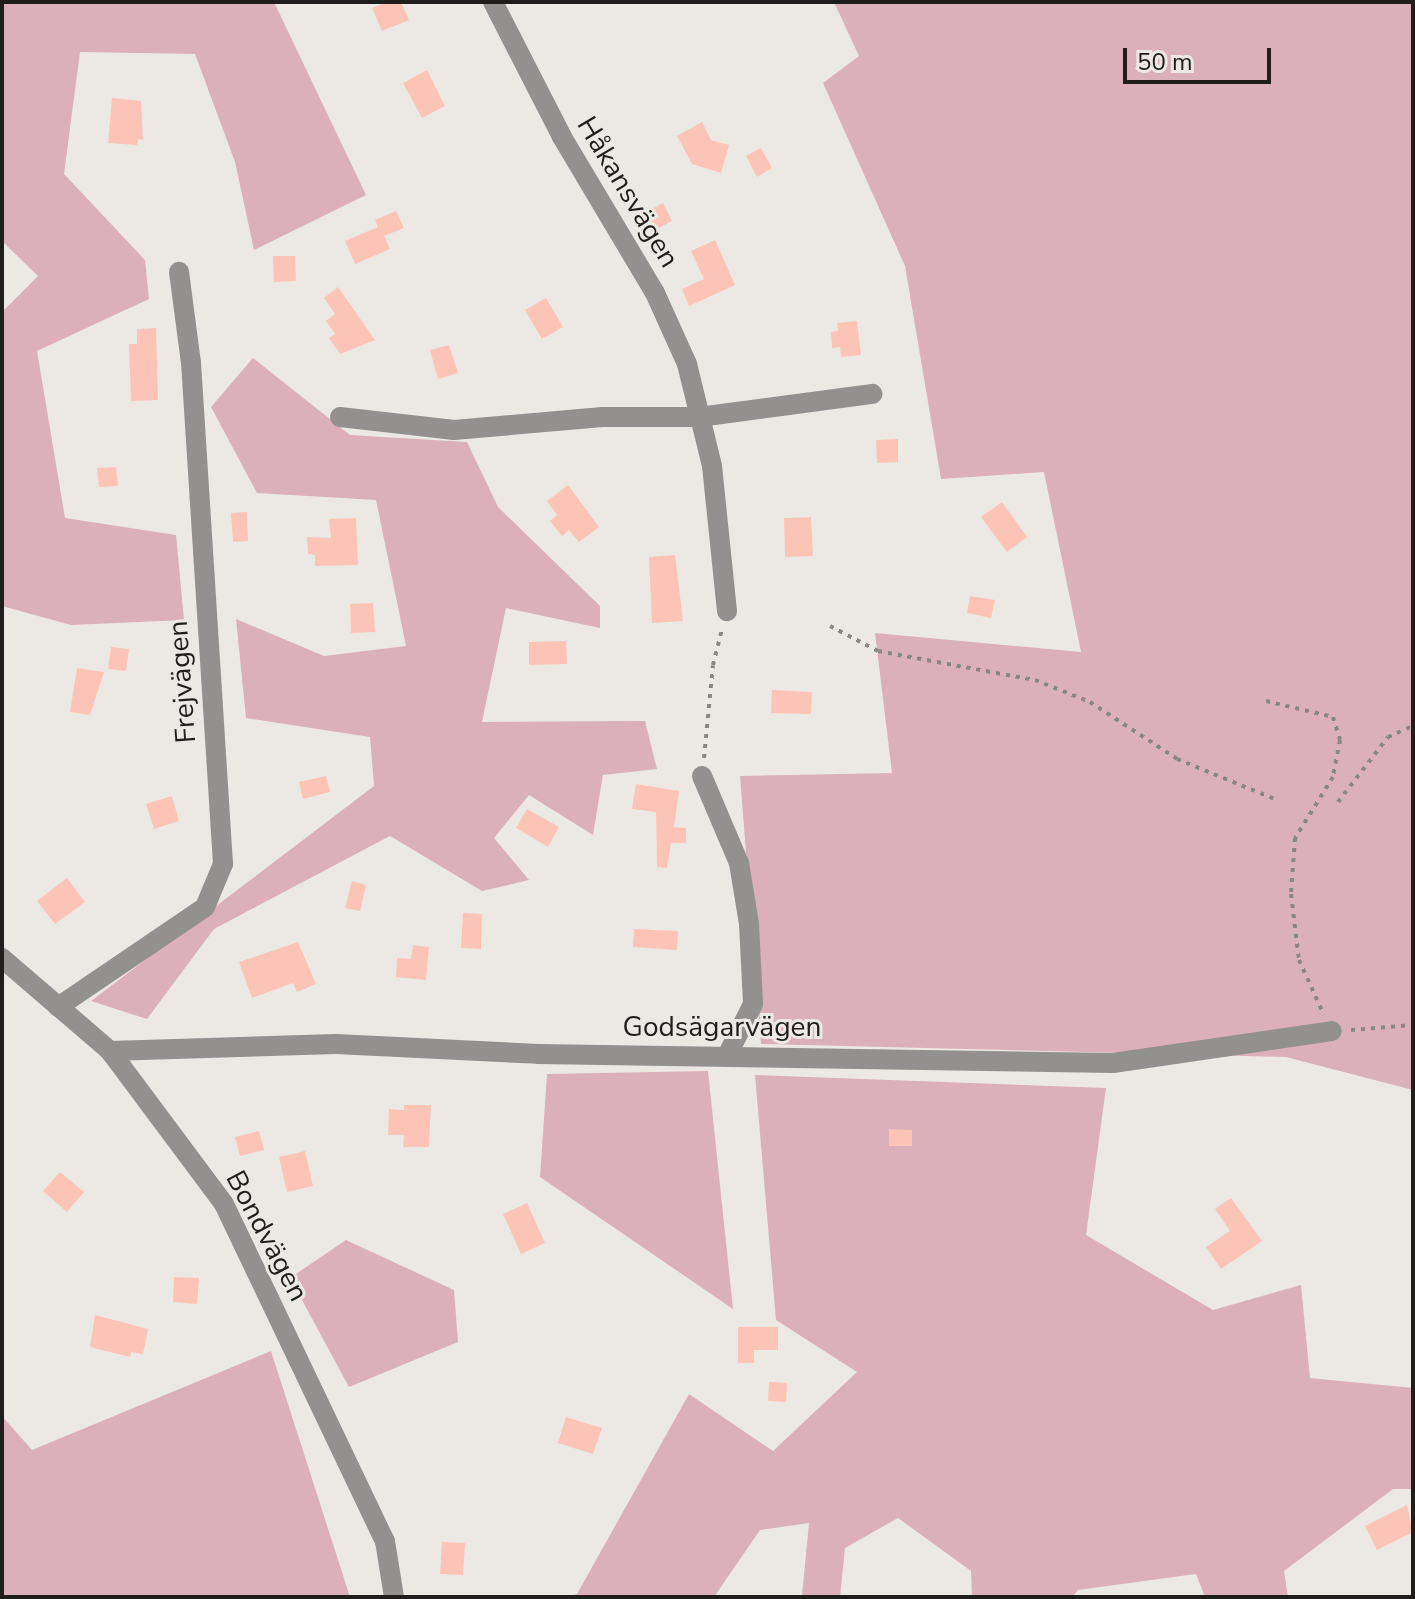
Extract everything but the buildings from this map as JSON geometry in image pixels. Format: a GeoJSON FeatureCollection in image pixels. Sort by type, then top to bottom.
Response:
{"type":"FeatureCollection","features":[{"type":"Feature","properties":{"kind":"street","name":"Håkansvägen"},"geometry":{"type":"LineString","coordinates":[[493,2],[562,137],[655,293],[687,364],[712,466],[727,611]]}},
{"type":"Feature","properties":{"kind":"street","name":"Frejvägen"},"geometry":{"type":"LineString","coordinates":[[58,1007],[205,907],[223,864],[191,363],[179,272]]}},
{"type":"Feature","properties":{"kind":"street"},"geometry":{"type":"LineString","coordinates":[[340,417],[454,430],[602,417],[699,417],[872,394]]}},
{"type":"Feature","properties":{"kind":"street"},"geometry":{"type":"LineString","coordinates":[[702,776],[739,863],[749,924],[753,1004],[728,1054]]}},
{"type":"Feature","properties":{"kind":"street","name":"Bondvägen"},"geometry":{"type":"LineString","coordinates":[[2,958],[110,1051],[224,1204],[385,1541],[394,1597]]}},
{"type":"Feature","properties":{"kind":"street","name":"Godsägarvägen"},"geometry":{"type":"LineString","coordinates":[[110,1051],[336,1044],[538,1054],[728,1054],[1113,1063],[1332,1031]]}},
{"type":"Feature","properties":{"kind":"path"},"geometry":{"type":"LineString","coordinates":[[702,776],[713,665],[727,611]]}},
{"type":"Feature","properties":{"kind":"path"},"geometry":{"type":"LineString","coordinates":[[830,626],[878,651],[1035,680],[1090,702],[1177,759],[1277,800]]}},
{"type":"Feature","properties":{"kind":"path"},"geometry":{"type":"LineString","coordinates":[[1266,701],[1333,717],[1340,740],[1333,777],[1295,838],[1291,894],[1299,960],[1332,1031],[1413,1025]]}},
{"type":"Feature","properties":{"kind":"path"},"geometry":{"type":"LineString","coordinates":[[1338,802],[1388,737],[1413,726]]}},
{"type":"Feature","properties":{"kind":"shaded area"},"geometry":{"type":"Polygon","coordinates":[[[2,2],[274,2],[366,195],[254,250],[235,162],[195,54],[80,52],[64,174],[145,260],[149,299],[37,351],[65,518],[176,535],[184,620],[71,625],[2,606],[2,312],[38,276],[2,241],[2,2]]]}},
{"type":"Feature","properties":{"kind":"shaded area"},"geometry":{"type":"Polygon","coordinates":[[[834,2],[1413,2],[1413,1090],[1286,1057],[761,1044],[740,776],[892,773],[875,633],[1081,652],[1044,472],[941,479],[905,266],[823,83],[859,56],[834,2]]]}},
{"type":"Feature","properties":{"kind":"shaded area"},"geometry":{"type":"Polygon","coordinates":[[[253,358],[350,435],[467,442],[498,507],[600,606],[600,628],[506,608],[482,722],[645,721],[657,769],[603,775],[593,835],[529,795],[494,838],[529,880],[482,891],[390,836],[214,929],[147,1019],[91,1001],[374,786],[370,737],[246,718],[236,619],[324,656],[406,646],[376,500],[257,493],[211,407],[253,358]]]}},
{"type":"Feature","properties":{"kind":"shaded area"},"geometry":{"type":"Polygon","coordinates":[[[708,1071],[733,1309],[540,1177],[547,1074],[708,1071]]]}},
{"type":"Feature","properties":{"kind":"shaded area"},"geometry":{"type":"Polygon","coordinates":[[[755,1075],[1106,1088],[1086,1235],[1213,1310],[1301,1285],[1310,1378],[1413,1388],[1413,1489],[1393,1489],[1284,1571],[1288,1597],[1205,1597],[1196,1574],[1078,1590],[1072,1597],[972,1597],[971,1571],[898,1518],[845,1548],[840,1597],[802,1595],[809,1523],[760,1530],[714,1597],[566,1597],[577,1594],[689,1394],[773,1451],[857,1372],[776,1320],[755,1075]]]}},
{"type":"Feature","properties":{"kind":"shaded area"},"geometry":{"type":"Polygon","coordinates":[[[346,1240],[454,1290],[458,1342],[349,1387],[290,1278],[346,1240]]]}},
{"type":"Feature","properties":{"kind":"shaded area"},"geometry":{"type":"Polygon","coordinates":[[[271,1351],[350,1597],[2,1597],[2,1416],[32,1450],[271,1351]]]}}]}
